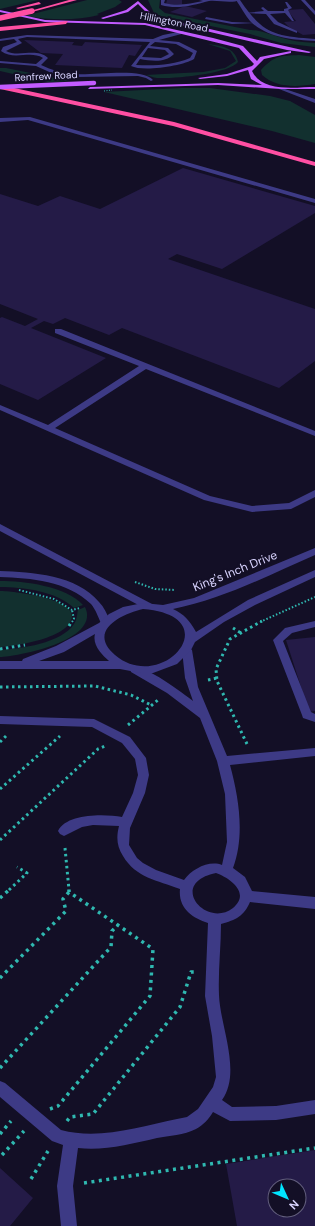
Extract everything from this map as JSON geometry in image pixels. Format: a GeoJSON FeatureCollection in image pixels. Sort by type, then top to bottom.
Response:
{"type":"FeatureCollection","features":[{"type":"Feature","properties":{"kind":"highway"},"geometry":{"type":"LineString","coordinates":[[0,12],[51,0]]}},
{"type":"Feature","properties":{"kind":"highway"},"geometry":{"type":"LineString","coordinates":[[0,18],[75,0]]}},
{"type":"Feature","properties":{"kind":"highway"},"geometry":{"type":"LineString","coordinates":[[0,29],[66,22]]}},
{"type":"Feature","properties":{"kind":"highway"},"geometry":{"type":"LineString","coordinates":[[0,83],[125,107],[228,132]]}},
{"type":"Feature","properties":{"kind":"highway"},"geometry":{"type":"LineString","coordinates":[[0,87],[219,135],[315,164]]}},
{"type":"Feature","properties":{"kind":"highway"},"geometry":{"type":"LineString","coordinates":[[254,139],[315,157]]}},
{"type":"Feature","properties":{"kind":"main road"},"geometry":{"type":"LineString","coordinates":[[0,12],[38,20],[80,22],[101,19],[123,13],[131,10],[138,1]]}},
{"type":"Feature","properties":{"kind":"main road","name":"Hillington Road"},"geometry":{"type":"LineString","coordinates":[[138,1],[150,14],[160,19],[287,49],[309,52]]}},
{"type":"Feature","properties":{"kind":"main road","name":"Hillington Road"},"geometry":{"type":"LineString","coordinates":[[80,22],[146,24],[236,45],[244,49],[254,65],[250,71],[253,78],[271,87]]}},
{"type":"Feature","properties":{"kind":"main road"},"geometry":{"type":"LineString","coordinates":[[309,52],[315,52]]}},
{"type":"Feature","properties":{"kind":"main road","name":"Renfrew Road"},"geometry":{"type":"LineString","coordinates":[[0,87],[220,76],[254,65],[262,58],[275,54],[309,52]]}},
{"type":"Feature","properties":{"kind":"main road","name":"Renfrew Road"},"geometry":{"type":"LineString","coordinates":[[0,92],[187,84],[315,88]]}},
{"type":"Feature","properties":{"kind":"street"},"geometry":{"type":"LineString","coordinates":[[163,0],[162,4],[169,6],[201,4],[208,1]]}},
{"type":"Feature","properties":{"kind":"street"},"geometry":{"type":"LineString","coordinates":[[201,0],[238,0],[254,23],[262,28],[275,33],[315,40]]}},
{"type":"Feature","properties":{"kind":"street"},"geometry":{"type":"LineString","coordinates":[[303,0],[315,14]]}},
{"type":"Feature","properties":{"kind":"street"},"geometry":{"type":"LineString","coordinates":[[286,3],[290,8],[285,10],[286,12]]}},
{"type":"Feature","properties":{"kind":"street"},"geometry":{"type":"LineString","coordinates":[[263,8],[276,24],[295,32]]}},
{"type":"Feature","properties":{"kind":"street"},"geometry":{"type":"LineString","coordinates":[[248,13],[286,12]]}},
{"type":"Feature","properties":{"kind":"street"},"geometry":{"type":"LineString","coordinates":[[286,12],[293,20]]}},
{"type":"Feature","properties":{"kind":"street"},"geometry":{"type":"LineString","coordinates":[[206,18],[232,22],[254,23]]}},
{"type":"Feature","properties":{"kind":"street"},"geometry":{"type":"LineString","coordinates":[[0,40],[27,36],[153,40],[183,32]]}},
{"type":"Feature","properties":{"kind":"street"},"geometry":{"type":"LineString","coordinates":[[56,34],[153,40],[177,43],[189,47],[195,52],[194,56],[192,59],[184,63],[173,65],[133,66],[153,40]]}},
{"type":"Feature","properties":{"kind":"street"},"geometry":{"type":"LineString","coordinates":[[15,38],[20,42],[5,48],[3,51],[6,54],[19,56],[35,55],[46,58],[43,62],[37,65]]}},
{"type":"Feature","properties":{"kind":"street"},"geometry":{"type":"LineString","coordinates":[[139,58],[160,59],[172,54],[166,49],[147,47]]}},
{"type":"Feature","properties":{"kind":"street"},"geometry":{"type":"LineString","coordinates":[[0,62],[37,65],[58,74],[76,76],[138,75],[148,77],[151,80]]}},
{"type":"Feature","properties":{"kind":"street"},"geometry":{"type":"LineString","coordinates":[[281,88],[315,102]]}},
{"type":"Feature","properties":{"kind":"street"},"geometry":{"type":"LineString","coordinates":[[0,120],[28,118],[315,201]]}},
{"type":"Feature","properties":{"kind":"street"},"geometry":{"type":"LineString","coordinates":[[58,331],[315,434]]}},
{"type":"Feature","properties":{"kind":"street"},"geometry":{"type":"LineString","coordinates":[[49,428],[145,366]]}},
{"type":"Feature","properties":{"kind":"street"},"geometry":{"type":"LineString","coordinates":[[0,407],[207,498],[252,509],[291,506],[315,493]]}},
{"type":"Feature","properties":{"kind":"street"},"geometry":{"type":"LineString","coordinates":[[0,527],[76,566],[148,606]]}},
{"type":"Feature","properties":{"kind":"street","name":"King's Inch Drive"},"geometry":{"type":"LineString","coordinates":[[162,608],[196,601],[221,592],[315,551]]}},
{"type":"Feature","properties":{"kind":"street","name":"King's Inch Drive"},"geometry":{"type":"LineString","coordinates":[[0,665],[120,665],[135,669],[151,669],[167,666],[179,659],[189,645],[212,624],[246,604],[315,573]]}},
{"type":"Feature","properties":{"kind":"street"},"geometry":{"type":"LineString","coordinates":[[0,574],[30,576],[66,584],[80,591],[95,602],[104,623]]}},
{"type":"Feature","properties":{"kind":"street","name":"King's Inch Drive"},"geometry":{"type":"LineString","coordinates":[[21,664],[60,649],[104,623],[120,611],[134,607],[148,606],[162,608],[175,613],[185,621],[190,630],[189,645]]}},
{"type":"Feature","properties":{"kind":"street","name":"King's Inch Drive"},"geometry":{"type":"LineString","coordinates":[[104,623],[98,637],[100,648],[108,657],[120,665]]}},
{"type":"Feature","properties":{"kind":"street"},"geometry":{"type":"LineString","coordinates":[[315,624],[289,630],[278,640],[307,715],[315,718]]}},
{"type":"Feature","properties":{"kind":"street"},"geometry":{"type":"LineString","coordinates":[[189,645],[192,684],[203,715],[223,761],[232,814],[232,853],[226,870]]}},
{"type":"Feature","properties":{"kind":"street"},"geometry":{"type":"LineString","coordinates":[[135,669],[171,690],[203,715]]}},
{"type":"Feature","properties":{"kind":"street"},"geometry":{"type":"LineString","coordinates":[[0,720],[94,723],[118,734],[135,748],[144,768],[145,778],[124,823],[122,834],[123,844],[133,862],[153,874],[186,886]]}},
{"type":"Feature","properties":{"kind":"street"},"geometry":{"type":"LineString","coordinates":[[223,761],[315,752]]}},
{"type":"Feature","properties":{"kind":"street"},"geometry":{"type":"LineString","coordinates":[[64,831],[76,823],[86,820],[113,820],[124,823]]}},
{"type":"Feature","properties":{"kind":"street"},"geometry":{"type":"LineString","coordinates":[[216,868],[226,870],[240,879],[245,887],[246,896],[244,904],[230,917],[214,919],[195,912],[187,899],[186,886],[191,878],[205,869],[216,868]]}},
{"type":"Feature","properties":{"kind":"street"},"geometry":{"type":"LineString","coordinates":[[246,896],[315,903]]}},
{"type":"Feature","properties":{"kind":"street"},"geometry":{"type":"LineString","coordinates":[[0,1088],[64,1138],[89,1142],[110,1140],[177,1127],[191,1123],[203,1114],[213,1103],[220,1090],[223,1077],[220,1042],[212,996],[214,919]]}},
{"type":"Feature","properties":{"kind":"street"},"geometry":{"type":"LineString","coordinates":[[213,1103],[230,1114],[276,1113],[315,1107]]}},
{"type":"Feature","properties":{"kind":"street"},"geometry":{"type":"LineString","coordinates":[[64,1138],[65,1186],[69,1226]]}},
{"type":"Feature","properties":{"kind":"path"},"geometry":{"type":"LineString","coordinates":[[119,591],[133,582],[137,582],[155,589],[180,590]]}},
{"type":"Feature","properties":{"kind":"path"},"geometry":{"type":"LineString","coordinates":[[13,590],[61,601],[72,610],[74,619],[65,630]]}},
{"type":"Feature","properties":{"kind":"path"},"geometry":{"type":"LineString","coordinates":[[254,758],[217,681],[216,669],[230,639],[252,626],[315,596]]}},
{"type":"Feature","properties":{"kind":"path"},"geometry":{"type":"LineString","coordinates":[[72,610],[95,602]]}},
{"type":"Feature","properties":{"kind":"path"},"geometry":{"type":"LineString","coordinates":[[0,649],[30,645]]}},
{"type":"Feature","properties":{"kind":"path"},"geometry":{"type":"LineString","coordinates":[[0,687],[72,685],[107,687],[132,695],[151,705]]}},
{"type":"Feature","properties":{"kind":"path"},"geometry":{"type":"LineString","coordinates":[[0,840],[98,749],[107,745],[144,710]]}},
{"type":"Feature","properties":{"kind":"path"},"geometry":{"type":"LineString","coordinates":[[0,789],[60,736],[66,735]]}},
{"type":"Feature","properties":{"kind":"path"},"geometry":{"type":"LineString","coordinates":[[0,978],[66,911],[63,899],[69,892],[65,848]]}},
{"type":"Feature","properties":{"kind":"path"},"geometry":{"type":"LineString","coordinates":[[0,898],[27,873],[17,867]]}},
{"type":"Feature","properties":{"kind":"path"},"geometry":{"type":"LineString","coordinates":[[34,1116],[58,1106],[150,996],[153,949],[69,892]]}},
{"type":"Feature","properties":{"kind":"path"},"geometry":{"type":"LineString","coordinates":[[0,1068],[111,947],[112,931],[118,925]]}},
{"type":"Feature","properties":{"kind":"path"},"geometry":{"type":"LineString","coordinates":[[31,1179],[64,1138],[70,1117],[93,1114],[180,1007],[191,972],[213,972]]}},
{"type":"Feature","properties":{"kind":"path"},"geometry":{"type":"LineString","coordinates":[[0,1134],[12,1120]]}},
{"type":"Feature","properties":{"kind":"path"},"geometry":{"type":"LineString","coordinates":[[2,1155],[24,1131]]}},
{"type":"Feature","properties":{"kind":"path"},"geometry":{"type":"LineString","coordinates":[[65,1186],[315,1148]]}},
{"type":"Feature","properties":{"kind":"green space"},"geometry":{"type":"Polygon","coordinates":[[[0,0],[38,0],[0,9],[0,0]]]}},
{"type":"Feature","properties":{"kind":"green space"},"geometry":{"type":"Polygon","coordinates":[[[87,0],[119,0],[122,2],[115,7],[97,14],[99,15],[90,17],[62,19],[25,16],[87,0]]]}},
{"type":"Feature","properties":{"kind":"green space"},"geometry":{"type":"Polygon","coordinates":[[[148,0],[160,0],[159,8],[165,13],[254,30],[293,41],[315,43],[315,47],[281,43],[250,34],[161,16],[154,13],[148,0]]]}},
{"type":"Feature","properties":{"kind":"green space"},"geometry":{"type":"Polygon","coordinates":[[[208,44],[231,50],[238,62],[224,70],[187,77],[156,78],[145,75],[203,72],[225,68],[236,61],[230,51],[208,44]]]}},
{"type":"Feature","properties":{"kind":"green space"},"geometry":{"type":"Polygon","coordinates":[[[299,55],[315,57],[315,84],[287,86],[274,82],[262,75],[261,70],[270,61],[282,56],[299,55]]]}},
{"type":"Feature","properties":{"kind":"green space"},"geometry":{"type":"Polygon","coordinates":[[[0,68],[70,81],[48,82],[0,71],[0,68]]]}},
{"type":"Feature","properties":{"kind":"green space"},"geometry":{"type":"Polygon","coordinates":[[[210,88],[270,96],[290,101],[315,115],[315,143],[272,131],[104,92],[210,88]]]}},
{"type":"Feature","properties":{"kind":"green space"},"geometry":{"type":"Polygon","coordinates":[[[0,581],[21,582],[56,589],[66,593],[83,605],[74,608],[67,602],[39,591],[0,587],[0,581]]]}},
{"type":"Feature","properties":{"kind":"green space"},"geometry":{"type":"Polygon","coordinates":[[[0,591],[28,594],[63,604],[72,616],[69,624],[63,630],[53,635],[30,643],[0,647],[0,591]]]}},
{"type":"Feature","properties":{"kind":"green space"},"geometry":{"type":"Polygon","coordinates":[[[85,607],[87,619],[81,629],[70,637],[56,644],[40,649],[0,657],[0,650],[40,644],[60,636],[68,631],[74,624],[78,610],[85,607]]]}},
{"type":"Feature","properties":{"kind":"building"},"geometry":{"type":"Polygon","coordinates":[[[167,0],[182,0],[182,4],[166,4],[167,0]]]}},
{"type":"Feature","properties":{"kind":"building"},"geometry":{"type":"Polygon","coordinates":[[[185,6],[207,11],[192,17],[170,12],[185,6]]]}},
{"type":"Feature","properties":{"kind":"building"},"geometry":{"type":"Polygon","coordinates":[[[303,9],[315,24],[315,34],[303,35],[289,27],[284,22],[296,21],[287,10],[303,9]]]}},
{"type":"Feature","properties":{"kind":"building"},"geometry":{"type":"Polygon","coordinates":[[[24,40],[74,42],[72,45],[82,46],[85,42],[142,45],[135,56],[129,55],[122,68],[55,65],[63,54],[41,53],[24,40]]]}},
{"type":"Feature","properties":{"kind":"building"},"geometry":{"type":"Polygon","coordinates":[[[183,168],[315,206],[315,213],[222,269],[177,254],[168,259],[315,309],[315,361],[279,388],[122,328],[109,335],[65,318],[53,324],[44,321],[31,328],[106,358],[38,400],[0,384],[0,318],[2,317],[25,326],[38,319],[0,304],[0,194],[38,206],[60,196],[100,209],[183,168]]]}},
{"type":"Feature","properties":{"kind":"building"},"geometry":{"type":"Polygon","coordinates":[[[315,637],[315,711],[309,712],[286,640],[315,637]]]}},
{"type":"Feature","properties":{"kind":"building"},"geometry":{"type":"Polygon","coordinates":[[[315,1150],[315,1226],[237,1226],[226,1164],[315,1150]]]}},
{"type":"Feature","properties":{"kind":"building"},"geometry":{"type":"Polygon","coordinates":[[[0,1168],[33,1198],[10,1226],[0,1226],[0,1168]]]}}]}
